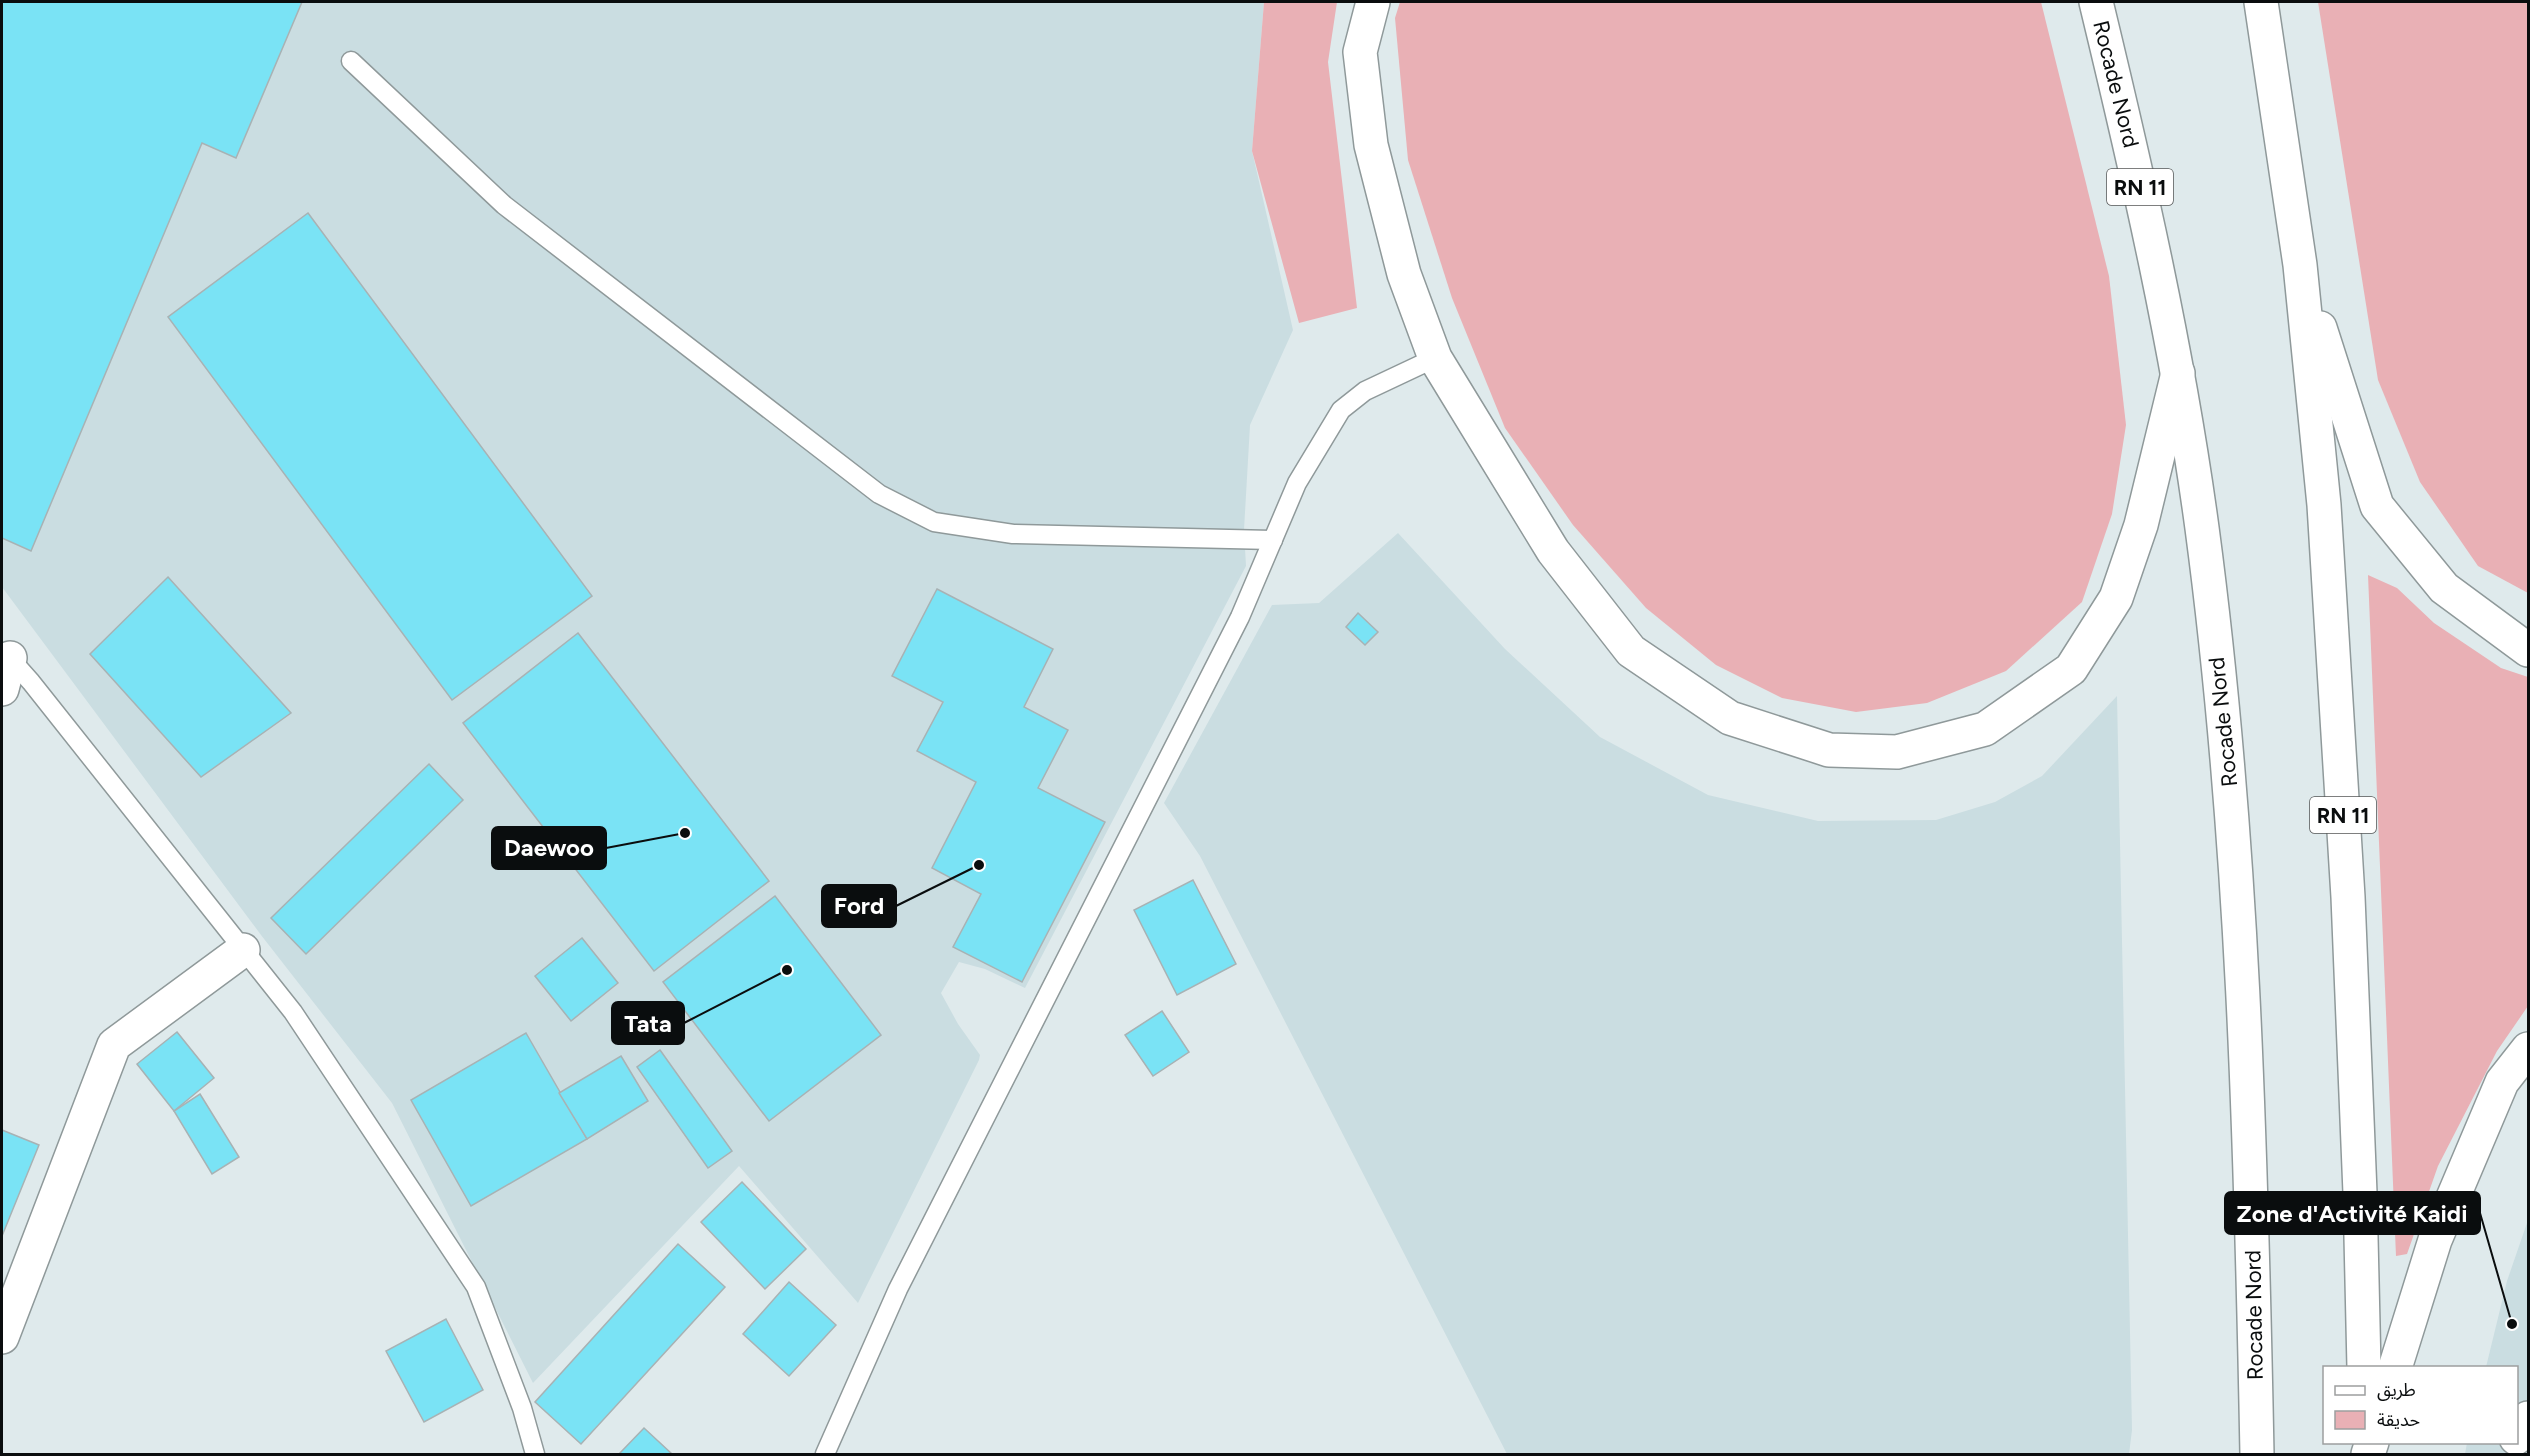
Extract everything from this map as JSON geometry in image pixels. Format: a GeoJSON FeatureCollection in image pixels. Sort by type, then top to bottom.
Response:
{"type":"FeatureCollection","features":[{"type":"Feature","properties":{"kind":"main road"},"geometry":{"type":"LineString","coordinates":[[1373,2],[1360,52],[1371,145],[1404,274],[1435,358],[1553,551],[1631,651],[1730,718],[1829,750],[1897,752],[1984,729],[2071,669],[2116,598],[2141,525],[2178,373]]}},
{"type":"Feature","properties":{"kind":"main road","name":"Rocade Nord"},"geometry":{"type":"LineString","coordinates":[[2096,2],[2132,151],[2178,373],[2202,529],[2228,760],[2242,992],[2253,1273],[2257,1455]]}},
{"type":"Feature","properties":{"kind":"main road","name":"RN 11"},"geometry":{"type":"LineString","coordinates":[[2261,2],[2300,265],[2324,505],[2349,897],[2364,1366]]}},
{"type":"Feature","properties":{"kind":"main road"},"geometry":{"type":"LineString","coordinates":[[2300,265],[2377,506],[2444,588],[2529,650]]}},
{"type":"Feature","properties":{"kind":"main road"},"geometry":{"type":"LineString","coordinates":[[2,1337],[114,1045],[243,950]]}},
{"type":"Feature","properties":{"kind":"main road"},"geometry":{"type":"LineString","coordinates":[[2396,1366],[2439,1229],[2502,1082],[2529,1048]]}},
{"type":"Feature","properties":{"kind":"lane"},"geometry":{"type":"LineString","coordinates":[[351,61],[504,205],[888,499],[934,522],[1013,534],[1273,540]]}},
{"type":"Feature","properties":{"kind":"lane"},"geometry":{"type":"LineString","coordinates":[[825,1455],[898,1289],[1240,617],[1297,483],[1341,410],[1365,391],[1435,358]]}},
{"type":"Feature","properties":{"kind":"lane"},"geometry":{"type":"LineString","coordinates":[[4,665],[31,681],[293,1012],[476,1287],[522,1408],[535,1455]]}},
{"type":"Feature","properties":{"kind":"shaded area"},"geometry":{"type":"Polygon","coordinates":[[[2,2],[1264,2],[1252,151],[1293,330],[1250,425],[1244,530],[1246,566],[1025,988],[985,969],[959,962],[941,993],[958,1024],[980,1055],[979,1060],[858,1303],[739,1166],[533,1383],[392,1103],[261,935],[2,587],[2,2]]]}},
{"type":"Feature","properties":{"kind":"shaded area"},"geometry":{"type":"Polygon","coordinates":[[[1398,533],[1505,649],[1600,737],[1708,795],[1818,821],[1936,820],[1995,802],[2042,776],[2117,696],[2132,1430],[2129,1454],[1507,1454],[1200,856],[1164,803],[1272,605],[1319,603],[1398,533]]]}},
{"type":"Feature","properties":{"kind":"shaded area"},"geometry":{"type":"Polygon","coordinates":[[[2528,1220],[2528,1454],[2465,1454],[2467,1444],[2518,1444],[2518,1366],[2486,1366],[2507,1281],[2528,1220]]]}},
{"type":"Feature","properties":{"kind":"green space"},"geometry":{"type":"Polygon","coordinates":[[[1264,2],[1337,2],[1328,62],[1357,308],[1299,323],[1252,151],[1264,2]]]}},
{"type":"Feature","properties":{"kind":"green space"},"geometry":{"type":"Polygon","coordinates":[[[1400,2],[2041,2],[2109,276],[2126,425],[2112,514],[2082,602],[2006,671],[1927,703],[1856,712],[1782,698],[1716,665],[1646,608],[1573,525],[1505,428],[1452,298],[1408,160],[1395,18],[1400,2]]]}},
{"type":"Feature","properties":{"kind":"green space"},"geometry":{"type":"Polygon","coordinates":[[[2318,2],[2528,2],[2528,593],[2478,566],[2420,482],[2378,380],[2318,2]]]}},
{"type":"Feature","properties":{"kind":"green space"},"geometry":{"type":"Polygon","coordinates":[[[2368,575],[2397,588],[2434,623],[2501,668],[2528,677],[2528,1006],[2497,1051],[2438,1166],[2407,1254],[2396,1256],[2368,575]]]}},
{"type":"Feature","properties":{"kind":"building"},"geometry":{"type":"Polygon","coordinates":[[[2,2],[302,2],[236,158],[202,143],[31,551],[2,538],[2,2]]]}},
{"type":"Feature","properties":{"kind":"building"},"geometry":{"type":"Polygon","coordinates":[[[308,213],[592,596],[452,700],[168,317],[308,213]]]}},
{"type":"Feature","properties":{"kind":"building"},"geometry":{"type":"Polygon","coordinates":[[[168,577],[291,713],[201,777],[90,654],[168,577]]]}},
{"type":"Feature","properties":{"kind":"building"},"geometry":{"type":"Polygon","coordinates":[[[937,589],[1053,649],[1024,707],[1068,730],[1038,788],[1105,822],[1022,982],[953,947],[981,894],[932,868],[976,782],[917,751],[943,702],[892,676],[937,589]]]}},
{"type":"Feature","properties":{"kind":"building"},"geometry":{"type":"Polygon","coordinates":[[[1358,613],[1378,632],[1365,645],[1346,627],[1358,613]]]}},
{"type":"Feature","properties":{"kind":"building"},"geometry":{"type":"Polygon","coordinates":[[[578,633],[769,881],[654,971],[463,723],[578,633]]]}},
{"type":"Feature","properties":{"kind":"building"},"geometry":{"type":"Polygon","coordinates":[[[429,764],[463,800],[306,954],[271,918],[429,764]]]}},
{"type":"Feature","properties":{"kind":"building"},"geometry":{"type":"Polygon","coordinates":[[[1193,880],[1236,964],[1177,995],[1134,910],[1193,880]]]}},
{"type":"Feature","properties":{"kind":"building"},"geometry":{"type":"Polygon","coordinates":[[[775,896],[881,1035],[769,1121],[663,982],[775,896]]]}},
{"type":"Feature","properties":{"kind":"building"},"geometry":{"type":"Polygon","coordinates":[[[582,938],[618,983],[571,1021],[535,976],[582,938]]]}},
{"type":"Feature","properties":{"kind":"building"},"geometry":{"type":"Polygon","coordinates":[[[1162,1011],[1189,1052],[1153,1076],[1125,1035],[1162,1011]]]}},
{"type":"Feature","properties":{"kind":"building"},"geometry":{"type":"Polygon","coordinates":[[[177,1032],[214,1078],[174,1111],[137,1064],[177,1032]]]}},
{"type":"Feature","properties":{"kind":"building"},"geometry":{"type":"Polygon","coordinates":[[[526,1033],[587,1139],[471,1206],[411,1100],[526,1033]]]}},
{"type":"Feature","properties":{"kind":"building"},"geometry":{"type":"Polygon","coordinates":[[[660,1050],[732,1151],[708,1168],[637,1067],[660,1050]]]}},
{"type":"Feature","properties":{"kind":"building"},"geometry":{"type":"Polygon","coordinates":[[[621,1056],[648,1101],[587,1139],[559,1093],[621,1056]]]}},
{"type":"Feature","properties":{"kind":"building"},"geometry":{"type":"Polygon","coordinates":[[[200,1094],[239,1157],[212,1174],[174,1111],[200,1094]]]}},
{"type":"Feature","properties":{"kind":"building"},"geometry":{"type":"Polygon","coordinates":[[[2,1130],[39,1145],[2,1236],[2,1130]]]}},
{"type":"Feature","properties":{"kind":"building"},"geometry":{"type":"Polygon","coordinates":[[[742,1182],[806,1249],[765,1289],[701,1222],[742,1182]]]}},
{"type":"Feature","properties":{"kind":"building"},"geometry":{"type":"Polygon","coordinates":[[[678,1244],[725,1287],[581,1444],[535,1402],[678,1244]]]}},
{"type":"Feature","properties":{"kind":"building"},"geometry":{"type":"Polygon","coordinates":[[[789,1282],[836,1325],[789,1376],[743,1334],[789,1282]]]}},
{"type":"Feature","properties":{"kind":"building"},"geometry":{"type":"Polygon","coordinates":[[[446,1319],[483,1390],[424,1422],[386,1351],[446,1319]]]}},
{"type":"Feature","properties":{"kind":"building"},"geometry":{"type":"Polygon","coordinates":[[[644,1428],[672,1454],[619,1454],[644,1428]]]}},
{"type":"Feature","properties":{"kind":"place","name":"Daewoo"},"geometry":{"type":"Point","coordinates":[685,833]}},
{"type":"Feature","properties":{"kind":"place","name":"Ford"},"geometry":{"type":"Point","coordinates":[979,865]}},
{"type":"Feature","properties":{"kind":"place","name":"Tata"},"geometry":{"type":"Point","coordinates":[787,970]}},
{"type":"Feature","properties":{"kind":"place","name":"Zone d'Activité Kaidi"},"geometry":{"type":"Point","coordinates":[2512,1324]}}]}
